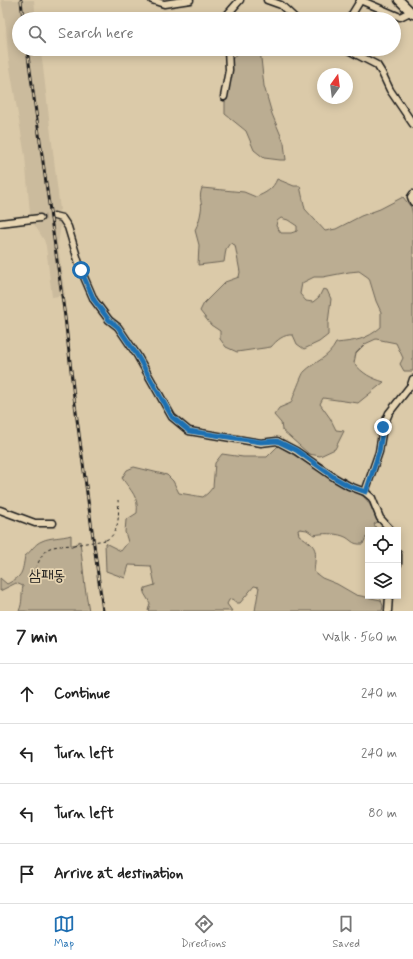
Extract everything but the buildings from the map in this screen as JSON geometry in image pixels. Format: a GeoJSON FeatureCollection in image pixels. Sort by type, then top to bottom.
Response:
{"type":"FeatureCollection","features":[{"type":"Feature","properties":{"kind":"main road"},"geometry":{"type":"LineString","coordinates":[[399,0],[411,13]]}},
{"type":"Feature","properties":{"kind":"street"},"geometry":{"type":"LineString","coordinates":[[152,0],[164,4],[190,0]]}},
{"type":"Feature","properties":{"kind":"street"},"geometry":{"type":"LineString","coordinates":[[230,12],[240,0]]}},
{"type":"Feature","properties":{"kind":"street"},"geometry":{"type":"LineString","coordinates":[[267,0],[281,5],[288,12]]}},
{"type":"Feature","properties":{"kind":"street"},"geometry":{"type":"LineString","coordinates":[[354,12],[360,1],[388,12]]}},
{"type":"Feature","properties":{"kind":"street"},"geometry":{"type":"LineString","coordinates":[[401,17],[411,13]]}},
{"type":"Feature","properties":{"kind":"street"},"geometry":{"type":"LineString","coordinates":[[224,97],[229,70],[228,56]]}},
{"type":"Feature","properties":{"kind":"street"},"geometry":{"type":"LineString","coordinates":[[360,56],[377,65],[390,90],[413,124]]}},
{"type":"Feature","properties":{"kind":"street"},"geometry":{"type":"LineString","coordinates":[[413,194],[411,197],[413,202]]}},
{"type":"Feature","properties":{"kind":"street"},"geometry":{"type":"LineString","coordinates":[[54,216],[62,218],[68,227],[81,270],[94,300],[109,320],[118,327],[137,355],[172,417],[189,431],[261,442],[277,441],[296,450],[335,478],[349,486],[366,492],[372,498],[380,518],[388,527]]}},
{"type":"Feature","properties":{"kind":"street"},"geometry":{"type":"LineString","coordinates":[[0,223],[40,218]]}},
{"type":"Feature","properties":{"kind":"street"},"geometry":{"type":"LineString","coordinates":[[366,492],[379,452],[383,427],[389,413],[413,379]]}},
{"type":"Feature","properties":{"kind":"street"},"geometry":{"type":"LineString","coordinates":[[0,510],[35,523],[53,523]]}},
{"type":"Feature","properties":{"kind":"street"},"geometry":{"type":"LineString","coordinates":[[388,611],[389,599]]}},
{"type":"Feature","properties":{"kind":"path"},"geometry":{"type":"LineString","coordinates":[[33,574],[44,552],[48,548],[110,539],[114,534],[117,525],[118,500]]}},
{"type":"Feature","properties":{"kind":"shaded area"},"geometry":{"type":"Polygon","coordinates":[[[1,0],[34,0],[35,12],[12,12],[12,56],[41,56],[42,59],[60,210],[53,214],[54,220],[61,223],[58,245],[65,295],[52,297],[46,246],[34,224],[42,220],[41,215],[30,214],[25,156],[8,56],[6,27],[1,0]]]}},
{"type":"Feature","properties":{"kind":"shaded area"},"geometry":{"type":"Polygon","coordinates":[[[235,56],[261,56],[264,86],[272,114],[284,143],[286,160],[264,158],[254,150],[246,131],[225,114],[225,100],[232,59],[235,56]]]}},
{"type":"Feature","properties":{"kind":"shaded area"},"geometry":{"type":"Polygon","coordinates":[[[277,179],[294,186],[300,186],[305,209],[325,231],[336,229],[403,197],[411,207],[413,215],[413,371],[404,371],[400,364],[403,358],[396,343],[376,339],[365,344],[356,353],[354,363],[368,375],[384,382],[358,403],[323,398],[320,404],[336,430],[344,431],[335,449],[320,456],[309,454],[282,430],[281,423],[274,415],[279,408],[291,403],[304,372],[329,353],[336,343],[360,339],[370,335],[381,327],[381,312],[369,278],[359,271],[314,277],[302,283],[300,294],[306,301],[313,302],[319,297],[323,289],[327,290],[331,299],[328,335],[319,342],[304,349],[297,344],[293,335],[287,335],[271,347],[237,352],[226,347],[220,339],[220,331],[211,325],[200,311],[204,303],[225,282],[239,277],[240,272],[235,245],[230,243],[226,249],[224,262],[198,265],[199,245],[195,230],[201,214],[200,195],[202,188],[244,192],[256,197],[269,190],[277,179]],[[281,218],[277,221],[276,226],[281,233],[291,233],[297,231],[297,226],[288,220],[281,218]]]}},
{"type":"Feature","properties":{"kind":"shaded area"},"geometry":{"type":"Polygon","coordinates":[[[278,446],[346,489],[359,494],[367,500],[378,522],[374,524],[376,527],[365,527],[365,539],[363,544],[356,544],[340,535],[314,535],[307,530],[298,530],[299,535],[310,543],[315,550],[314,572],[322,578],[337,584],[356,595],[365,597],[365,599],[381,600],[383,606],[382,611],[255,611],[259,587],[254,586],[240,603],[237,603],[232,599],[229,600],[227,604],[232,611],[148,611],[150,603],[144,593],[145,588],[155,585],[151,566],[129,565],[125,578],[106,571],[105,543],[121,551],[128,542],[125,532],[126,520],[137,513],[136,498],[122,478],[127,470],[134,467],[167,475],[173,481],[179,493],[203,497],[213,487],[215,463],[222,454],[243,457],[267,457],[278,446]]]}},
{"type":"Feature","properties":{"kind":"shaded area"},"geometry":{"type":"Polygon","coordinates":[[[71,535],[71,547],[80,541],[89,611],[19,611],[23,586],[16,583],[0,591],[0,578],[7,584],[16,579],[21,573],[25,556],[39,542],[71,535]]]}},
{"type":"Feature","properties":{"kind":"tunnel"},"geometry":{"type":"LineString","coordinates":[[40,218],[54,216]]}},
{"type":"Feature","properties":{"kind":"railway"},"geometry":{"type":"LineString","coordinates":[[21,0],[22,12]]}},
{"type":"Feature","properties":{"kind":"railway"},"geometry":{"type":"LineString","coordinates":[[28,56],[65,317],[74,397],[103,611]]}},
{"type":"Feature","properties":{"kind":"district","name":"삼패동"},"geometry":{"type":"Point","coordinates":[47,575]}},
{"type":"Feature","properties":{"kind":"route"},"geometry":{"type":"LineString","coordinates":[[81,270],[94,300],[109,320],[118,327],[137,355],[172,417],[189,431],[261,442],[277,441],[296,450],[335,478],[349,486],[366,492],[379,452],[383,427]]}}]}
